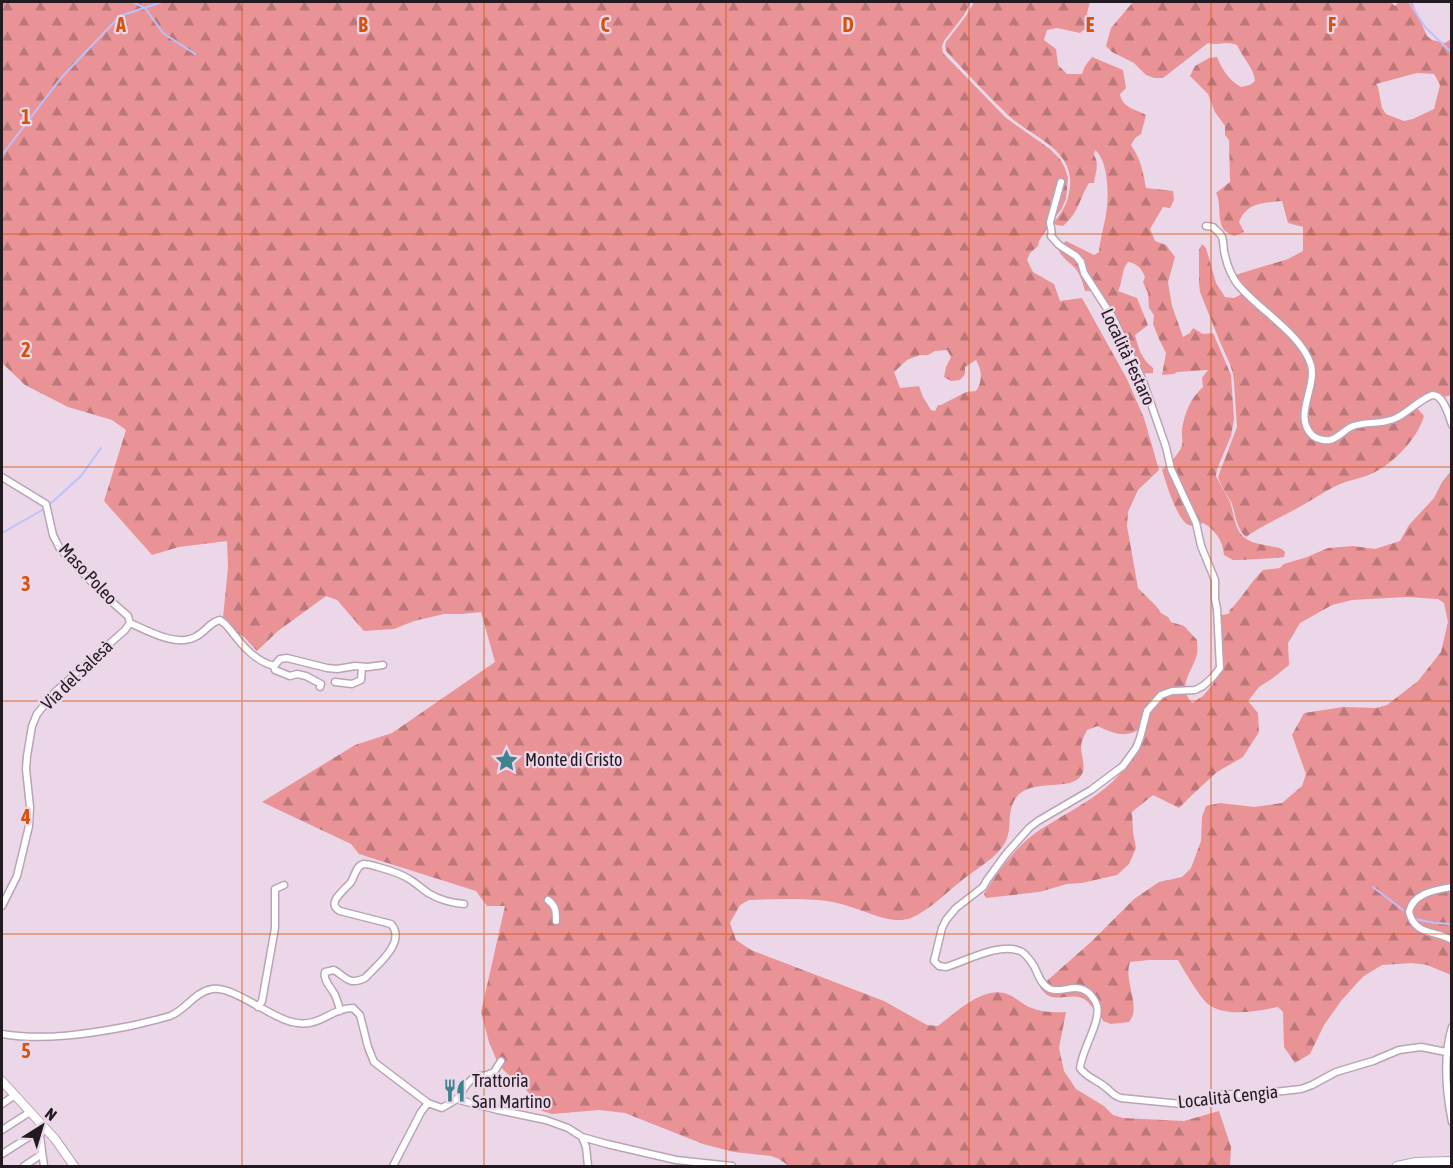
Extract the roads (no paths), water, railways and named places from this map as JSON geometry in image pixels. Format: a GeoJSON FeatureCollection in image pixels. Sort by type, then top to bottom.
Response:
{"type":"FeatureCollection","features":[{"type":"Feature","properties":{"kind":"street","name":"Località Festaro"},"geometry":{"type":"LineString","coordinates":[[1029,828],[1091,790],[1123,766],[1136,748],[1147,711],[1161,695],[1172,691],[1195,690],[1203,686],[1219,670],[1220,656],[1215,580],[1196,523],[1171,469],[1143,381],[1113,318],[1084,273],[1081,262],[1051,236],[1053,231],[1050,222],[1061,182]]}},
{"type":"Feature","properties":{"kind":"street"},"geometry":{"type":"LineString","coordinates":[[1206,226],[1213,227],[1222,237],[1228,264],[1239,286],[1286,329],[1309,361],[1312,378],[1304,414],[1308,428],[1314,437],[1329,440],[1354,426],[1390,420],[1434,395],[1444,404],[1452,425]]}},
{"type":"Feature","properties":{"kind":"street","name":"Maso Poleo"},"geometry":{"type":"LineString","coordinates":[[2,477],[43,501],[47,508],[53,535],[60,549],[104,596],[128,616],[130,623]]}},
{"type":"Feature","properties":{"kind":"street"},"geometry":{"type":"LineString","coordinates":[[130,623],[165,638],[183,640],[198,636],[218,620],[229,626],[248,650],[265,663],[274,666],[275,670],[290,676],[297,674],[306,676],[321,684],[320,687]]}},
{"type":"Feature","properties":{"kind":"street","name":"Via del Salesà"},"geometry":{"type":"LineString","coordinates":[[2,906],[17,876],[29,826],[30,807],[26,769],[32,726],[37,714],[55,692],[130,623]]}},
{"type":"Feature","properties":{"kind":"street"},"geometry":{"type":"LineString","coordinates":[[274,666],[280,659],[287,658],[337,669],[383,665]]}},
{"type":"Feature","properties":{"kind":"street"},"geometry":{"type":"LineString","coordinates":[[335,682],[352,684],[361,680],[363,667]]}},
{"type":"Feature","properties":{"kind":"street","name":"Località Cengia"},"geometry":{"type":"LineString","coordinates":[[1029,828],[983,887],[956,908],[946,921],[942,928],[934,961],[939,966],[946,967],[996,950],[1020,951],[1032,963],[1046,987],[1059,990],[1078,988],[1088,993],[1097,1004],[1097,1018],[1080,1068],[1082,1072],[1105,1086],[1116,1097],[1181,1104],[1197,1103],[1222,1094],[1247,1095],[1301,1089],[1336,1072],[1367,1064],[1399,1050],[1421,1047],[1446,1052]]}},
{"type":"Feature","properties":{"kind":"street"},"geometry":{"type":"LineString","coordinates":[[340,1011],[335,996],[325,979],[326,972],[334,970],[347,980],[360,981],[393,948],[395,942],[395,930],[391,924],[340,911],[335,907],[336,899],[349,884],[356,870],[366,864],[399,874],[432,895],[456,904],[464,904]]}},
{"type":"Feature","properties":{"kind":"street"},"geometry":{"type":"LineString","coordinates":[[258,1007],[262,1000],[275,928],[275,890],[284,885]]}},
{"type":"Feature","properties":{"kind":"street"},"geometry":{"type":"LineString","coordinates":[[1452,887],[1418,897],[1411,905],[1409,912],[1414,922],[1426,932],[1452,940]]}},
{"type":"Feature","properties":{"kind":"street"},"geometry":{"type":"LineString","coordinates":[[548,900],[556,910],[556,921]]}},
{"type":"Feature","properties":{"kind":"street"},"geometry":{"type":"LineString","coordinates":[[2,1034],[47,1036],[105,1031],[153,1021],[173,1015],[198,995],[215,989],[234,994],[284,1020],[296,1023],[312,1023],[347,1008],[353,1008],[360,1015],[374,1062],[428,1104],[442,1108],[457,1099],[474,1077],[494,1072],[501,1060]]}},
{"type":"Feature","properties":{"kind":"street"},"geometry":{"type":"LineString","coordinates":[[1452,1027],[1446,1052],[1452,1122]]}},
{"type":"Feature","properties":{"kind":"street"},"geometry":{"type":"LineString","coordinates":[[2,1081],[55,1139],[74,1167]]}},
{"type":"Feature","properties":{"kind":"street"},"geometry":{"type":"LineString","coordinates":[[2,1104],[15,1095]]}},
{"type":"Feature","properties":{"kind":"street"},"geometry":{"type":"LineString","coordinates":[[457,1099],[546,1120],[568,1128],[582,1137],[676,1160],[732,1167]]}},
{"type":"Feature","properties":{"kind":"street"},"geometry":{"type":"LineString","coordinates":[[393,1167],[421,1112],[428,1104]]}},
{"type":"Feature","properties":{"kind":"street"},"geometry":{"type":"LineString","coordinates":[[2,1130],[30,1112]]}},
{"type":"Feature","properties":{"kind":"street"},"geometry":{"type":"LineString","coordinates":[[2,1154],[43,1128]]}},
{"type":"Feature","properties":{"kind":"street"},"geometry":{"type":"LineString","coordinates":[[43,1128],[40,1136],[44,1167]]}},
{"type":"Feature","properties":{"kind":"street"},"geometry":{"type":"LineString","coordinates":[[582,1137],[586,1147],[588,1167]]}},
{"type":"Feature","properties":{"kind":"street"},"geometry":{"type":"LineString","coordinates":[[24,1167],[42,1154]]}},
{"type":"Feature","properties":{"kind":"street"},"geometry":{"type":"LineString","coordinates":[[1397,1167],[1416,1162],[1452,1161]]}},
{"type":"Feature","properties":{"kind":"waterway"},"geometry":{"type":"LineString","coordinates":[[133,2],[145,8],[163,33],[195,54]]}},
{"type":"Feature","properties":{"kind":"waterway"},"geometry":{"type":"LineString","coordinates":[[2,155],[61,78],[120,16],[162,2]]}},
{"type":"Feature","properties":{"kind":"waterway"},"geometry":{"type":"LineString","coordinates":[[1409,2],[1425,27],[1452,53]]}},
{"type":"Feature","properties":{"kind":"waterway"},"geometry":{"type":"LineString","coordinates":[[49,505],[81,476],[101,448]]}},
{"type":"Feature","properties":{"kind":"waterway"},"geometry":{"type":"LineString","coordinates":[[2,533],[44,509]]}},
{"type":"Feature","properties":{"kind":"waterway"},"geometry":{"type":"LineString","coordinates":[[1373,887],[1403,910]]}},
{"type":"Feature","properties":{"kind":"waterway"},"geometry":{"type":"LineString","coordinates":[[1415,919],[1452,924]]}},
{"type":"Feature","properties":{"kind":"place","name":"Monte di Cristo"},"geometry":{"type":"Point","coordinates":[507,760]}},
{"type":"Feature","properties":{"kind":"place","name":"Trattoria San Martino"},"geometry":{"type":"Point","coordinates":[454,1091]}}]}
